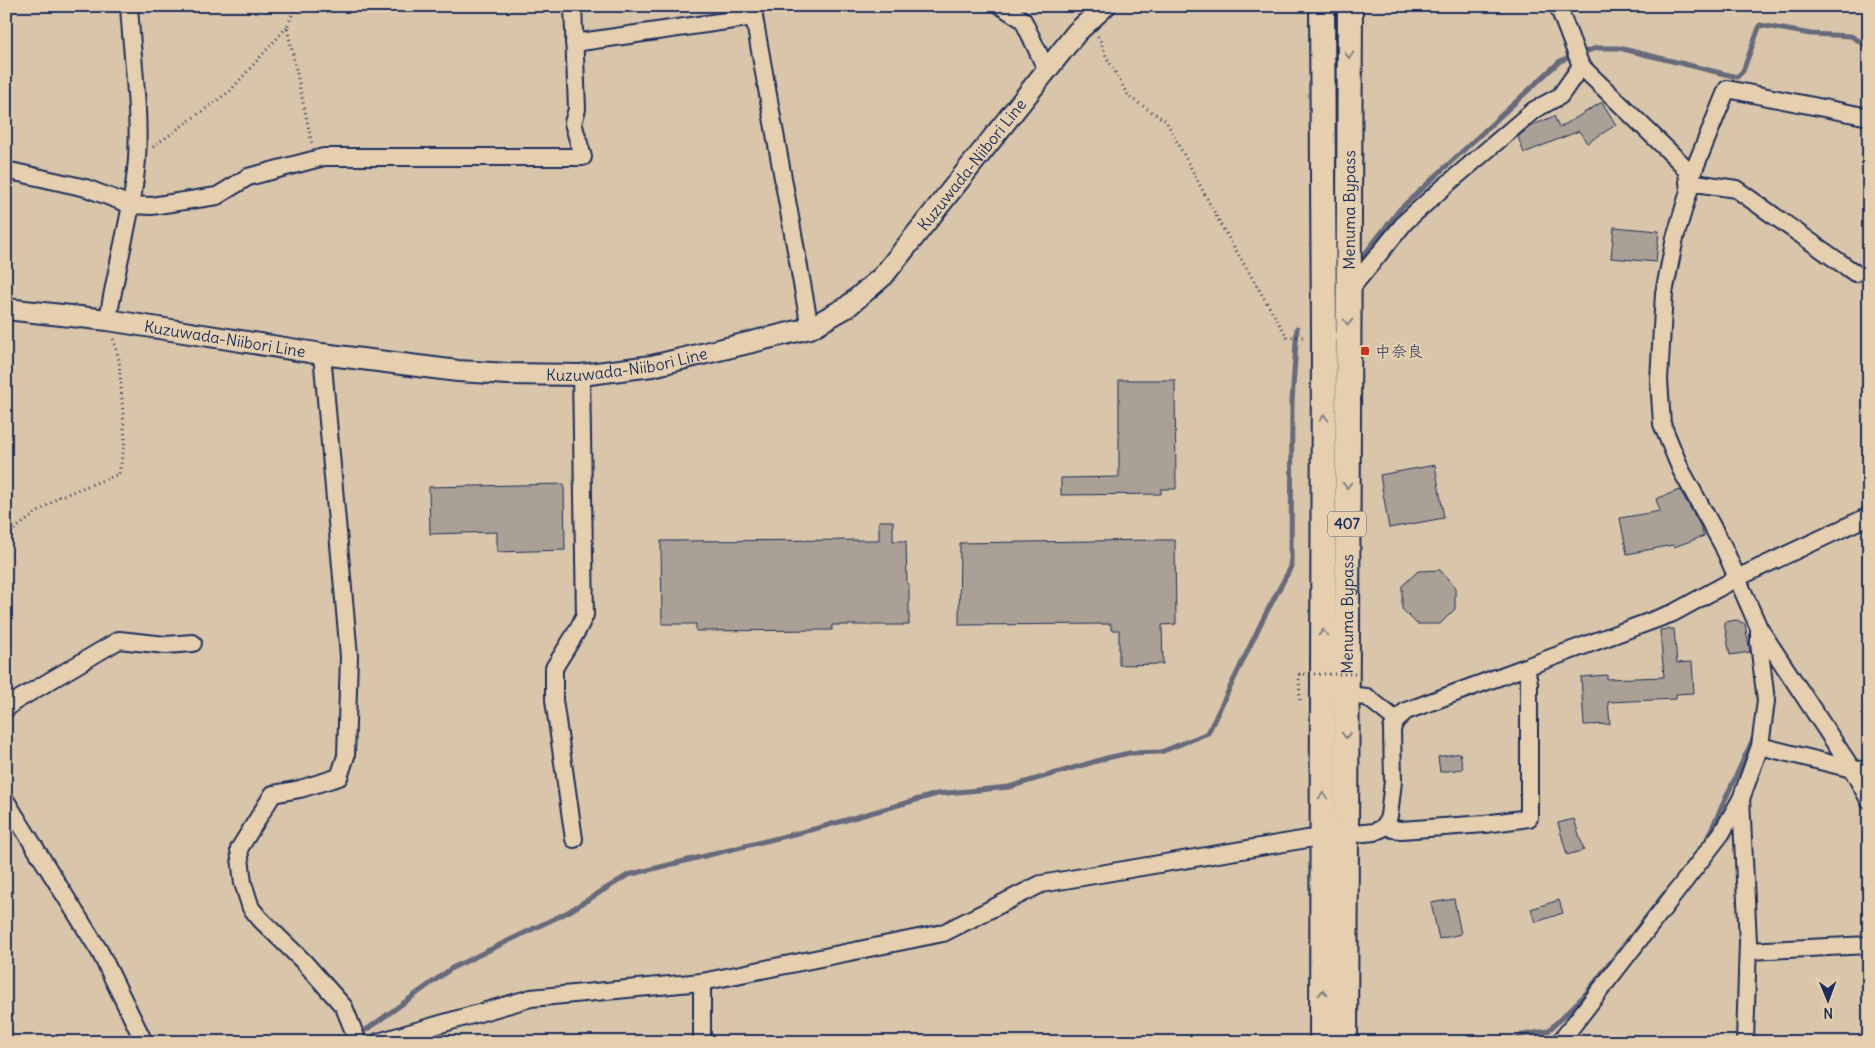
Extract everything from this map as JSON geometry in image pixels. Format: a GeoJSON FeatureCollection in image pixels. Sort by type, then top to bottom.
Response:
{"type":"FeatureCollection","features":[{"type":"Feature","properties":{"kind":"highway","name":"Menuma Bypass"},"geometry":{"type":"LineString","coordinates":[[1322,6],[1324,337],[1322,1042]]}},
{"type":"Feature","properties":{"kind":"highway","name":"Menuma Bypass"},"geometry":{"type":"LineString","coordinates":[[1345,1042],[1350,6]]}},
{"type":"Feature","properties":{"kind":"main road","name":"Kuzuwada-Niibori Line"},"geometry":{"type":"LineString","coordinates":[[6,309],[108,320],[322,354],[458,371],[508,374],[581,375],[652,366],[810,328],[847,307],[882,276],[1078,32],[1098,13]]}},
{"type":"Feature","properties":{"kind":"street"},"geometry":{"type":"LineString","coordinates":[[108,320],[131,205],[137,159],[137,107],[129,6]]}},
{"type":"Feature","properties":{"kind":"street"},"geometry":{"type":"LineString","coordinates":[[6,170],[86,188],[131,205],[151,206],[217,196],[248,177],[324,157],[584,157],[574,123],[577,109],[573,6]]}},
{"type":"Feature","properties":{"kind":"street"},"geometry":{"type":"LineString","coordinates":[[1001,6],[1023,20],[1047,71]]}},
{"type":"Feature","properties":{"kind":"street"},"geometry":{"type":"LineString","coordinates":[[1558,6],[1581,66],[1682,164],[1687,172],[1689,191],[1664,293],[1659,380],[1662,424],[1682,470],[1723,546],[1759,628],[1852,769],[1869,800]]}},
{"type":"Feature","properties":{"kind":"street"},"geometry":{"type":"LineString","coordinates":[[574,43],[753,12],[810,328]]}},
{"type":"Feature","properties":{"kind":"street"},"geometry":{"type":"LineString","coordinates":[[1348,292],[1406,221],[1534,110],[1560,96],[1581,66]]}},
{"type":"Feature","properties":{"kind":"street"},"geometry":{"type":"LineString","coordinates":[[1689,182],[1727,89],[1869,117]]}},
{"type":"Feature","properties":{"kind":"street"},"geometry":{"type":"LineString","coordinates":[[1689,182],[1736,189],[1856,273]]}},
{"type":"Feature","properties":{"kind":"street"},"geometry":{"type":"LineString","coordinates":[[322,354],[349,656],[346,756],[339,776],[300,789],[273,794],[239,849],[243,883],[251,908],[304,962],[344,1007],[358,1042]]}},
{"type":"Feature","properties":{"kind":"street"},"geometry":{"type":"LineString","coordinates":[[574,839],[554,700],[554,668],[578,631],[585,615],[581,375]]}},
{"type":"Feature","properties":{"kind":"street"},"geometry":{"type":"LineString","coordinates":[[378,1042],[411,1038],[531,998],[702,982],[943,934],[1041,884],[1323,836],[1374,832],[1386,824],[1389,816],[1393,781],[1392,730],[1396,720],[1406,711],[1659,619],[1737,578],[1869,516]]}},
{"type":"Feature","properties":{"kind":"street"},"geometry":{"type":"LineString","coordinates":[[1560,1042],[1721,834],[1740,799],[1760,746],[1766,701],[1759,628]]}},
{"type":"Feature","properties":{"kind":"street"},"geometry":{"type":"LineString","coordinates":[[6,709],[14,702],[119,640],[166,645],[193,643]]}},
{"type":"Feature","properties":{"kind":"street"},"geometry":{"type":"LineString","coordinates":[[1386,824],[1392,829],[1401,830],[1485,824],[1529,818],[1529,683],[1526,667]]}},
{"type":"Feature","properties":{"kind":"street"},"geometry":{"type":"LineString","coordinates":[[1346,695],[1366,697],[1396,720]]}},
{"type":"Feature","properties":{"kind":"street"},"geometry":{"type":"LineString","coordinates":[[1760,746],[1852,769],[1869,771]]}},
{"type":"Feature","properties":{"kind":"street"},"geometry":{"type":"LineString","coordinates":[[1740,799],[1744,842],[1748,951],[1745,1042]]}},
{"type":"Feature","properties":{"kind":"street"},"geometry":{"type":"LineString","coordinates":[[6,801],[100,952],[144,1042]]}},
{"type":"Feature","properties":{"kind":"street"},"geometry":{"type":"LineString","coordinates":[[1748,951],[1869,945]]}},
{"type":"Feature","properties":{"kind":"street"},"geometry":{"type":"LineString","coordinates":[[702,982],[702,1042]]}},
{"type":"Feature","properties":{"kind":"path"},"geometry":{"type":"LineString","coordinates":[[137,159],[230,91],[288,26],[296,6]]}},
{"type":"Feature","properties":{"kind":"path"},"geometry":{"type":"LineString","coordinates":[[1098,13],[1107,58],[1129,97],[1166,121],[1221,225],[1287,337],[1324,337]]}},
{"type":"Feature","properties":{"kind":"path"},"geometry":{"type":"LineString","coordinates":[[288,26],[315,160]]}},
{"type":"Feature","properties":{"kind":"path"},"geometry":{"type":"LineString","coordinates":[[6,535],[59,497],[119,474],[125,440],[119,360],[108,320]]}},
{"type":"Feature","properties":{"kind":"path"},"geometry":{"type":"LineString","coordinates":[[1300,703],[1300,674],[1364,674]]}},
{"type":"Feature","properties":{"kind":"building"},"geometry":{"type":"Polygon","coordinates":[[[1602,102],[1616,125],[1587,143],[1579,131],[1524,153],[1518,137],[1531,126],[1554,116],[1559,128],[1602,102]]]}},
{"type":"Feature","properties":{"kind":"building"},"geometry":{"type":"Polygon","coordinates":[[[1614,227],[1659,231],[1656,262],[1611,258],[1614,227]]]}},
{"type":"Feature","properties":{"kind":"building"},"geometry":{"type":"Polygon","coordinates":[[[1119,380],[1175,380],[1176,489],[1161,489],[1161,494],[1061,495],[1061,478],[1119,477],[1119,380]]]}},
{"type":"Feature","properties":{"kind":"building"},"geometry":{"type":"Polygon","coordinates":[[[1435,465],[1444,518],[1389,528],[1380,475],[1435,465]]]}},
{"type":"Feature","properties":{"kind":"building"},"geometry":{"type":"Polygon","coordinates":[[[564,484],[565,550],[497,552],[497,532],[430,534],[429,487],[564,484]]]}},
{"type":"Feature","properties":{"kind":"building"},"geometry":{"type":"Polygon","coordinates":[[[1680,490],[1700,525],[1704,536],[1674,547],[1673,545],[1627,554],[1620,518],[1660,511],[1656,499],[1680,490]]]}},
{"type":"Feature","properties":{"kind":"building"},"geometry":{"type":"Polygon","coordinates":[[[879,521],[893,521],[893,541],[906,541],[909,625],[832,625],[832,630],[696,631],[696,624],[662,624],[661,541],[879,540],[879,521]]]}},
{"type":"Feature","properties":{"kind":"building"},"geometry":{"type":"Polygon","coordinates":[[[1175,540],[1176,624],[1162,625],[1163,664],[1119,665],[1119,630],[1111,630],[1111,624],[959,625],[960,543],[1175,540]]]}},
{"type":"Feature","properties":{"kind":"building"},"geometry":{"type":"Polygon","coordinates":[[[1440,570],[1455,587],[1455,609],[1440,624],[1417,624],[1402,609],[1402,586],[1418,571],[1440,570]]]}},
{"type":"Feature","properties":{"kind":"building"},"geometry":{"type":"Polygon","coordinates":[[[1737,620],[1745,624],[1750,652],[1730,655],[1724,622],[1737,620]]]}},
{"type":"Feature","properties":{"kind":"building"},"geometry":{"type":"Polygon","coordinates":[[[1674,629],[1677,663],[1692,662],[1694,693],[1676,694],[1676,699],[1608,702],[1610,724],[1584,725],[1581,677],[1607,675],[1607,679],[1664,677],[1660,630],[1674,629]]]}},
{"type":"Feature","properties":{"kind":"building"},"geometry":{"type":"Polygon","coordinates":[[[1460,753],[1463,769],[1440,772],[1438,757],[1460,753]]]}},
{"type":"Feature","properties":{"kind":"building"},"geometry":{"type":"Polygon","coordinates":[[[1574,819],[1584,850],[1567,855],[1558,823],[1574,819]]]}},
{"type":"Feature","properties":{"kind":"building"},"geometry":{"type":"Polygon","coordinates":[[[1454,899],[1461,934],[1439,939],[1431,903],[1454,899]]]}},
{"type":"Feature","properties":{"kind":"building"},"geometry":{"type":"Polygon","coordinates":[[[1559,900],[1563,913],[1536,922],[1531,909],[1559,900]]]}},
{"type":"Feature","properties":{"kind":"waterway"},"geometry":{"type":"LineString","coordinates":[[1363,256],[1400,209],[1560,61],[1596,48],[1619,48],[1737,77],[1743,71],[1760,25],[1811,34],[1851,36],[1869,47]]}},
{"type":"Feature","properties":{"kind":"waterway"},"geometry":{"type":"LineString","coordinates":[[336,1042],[366,1030],[452,968],[568,912],[628,875],[818,828],[937,794],[1009,787],[1107,758],[1129,753],[1161,752],[1208,733],[1264,617],[1291,567],[1292,402],[1297,328]]}},
{"type":"Feature","properties":{"kind":"waterway"},"geometry":{"type":"LineString","coordinates":[[1706,841],[1753,739]]}},
{"type":"Feature","properties":{"kind":"waterway"},"geometry":{"type":"LineString","coordinates":[[1513,1042],[1522,1035],[1548,1031],[1584,996],[1665,893]]}},
{"type":"Feature","properties":{"kind":"place","name":"中奈良"},"geometry":{"type":"Point","coordinates":[1365,351]}}]}
